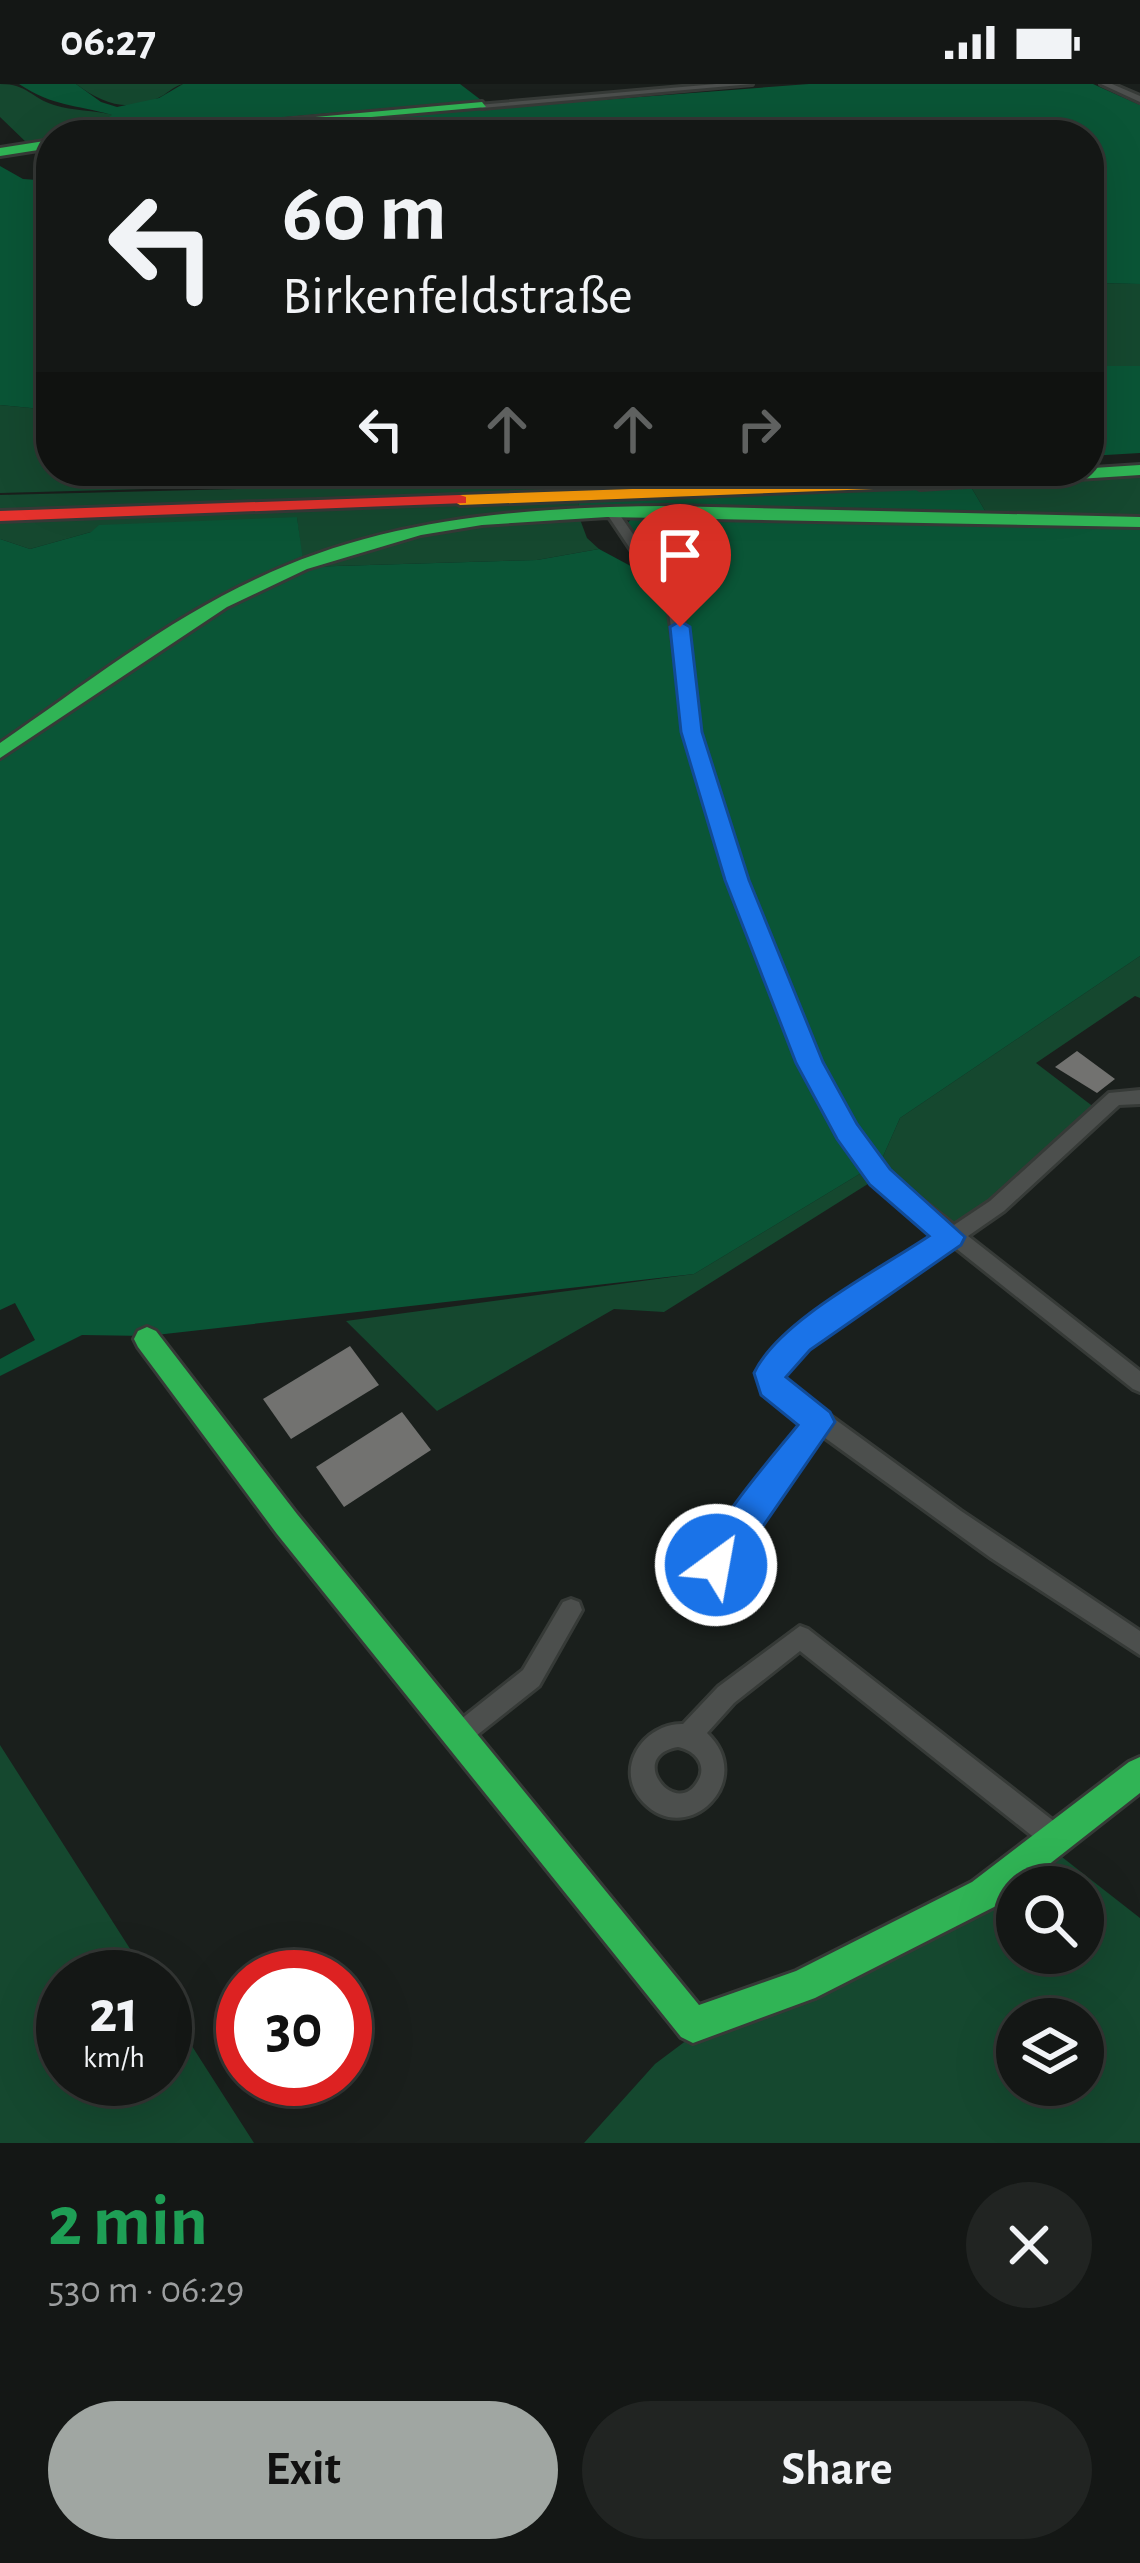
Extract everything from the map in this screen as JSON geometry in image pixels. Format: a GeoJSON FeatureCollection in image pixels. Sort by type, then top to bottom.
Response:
{"type":"FeatureCollection","features":[{"type":"Feature","properties":{"kind":"main road"},"geometry":{"type":"LineString","coordinates":[[296,120],[482,104]]}},
{"type":"Feature","properties":{"kind":"main road"},"geometry":{"type":"LineString","coordinates":[[0,152],[36,146]]}},
{"type":"Feature","properties":{"kind":"main road"},"geometry":{"type":"LineString","coordinates":[[1104,472],[1140,470]]}},
{"type":"Feature","properties":{"kind":"main road"},"geometry":{"type":"LineString","coordinates":[[0,516],[884,486]]}},
{"type":"Feature","properties":{"kind":"main road"},"geometry":{"type":"LineString","coordinates":[[0,752],[182,625],[302,564],[378,539],[467,520],[611,511],[1140,522]]}},
{"type":"Feature","properties":{"kind":"main road"},"geometry":{"type":"LineString","coordinates":[[147,1339],[286,1524],[693,2025],[803,1986],[984,1894],[1138,1777]]}},
{"type":"Feature","properties":{"kind":"street"},"geometry":{"type":"LineString","coordinates":[[482,104],[748,84]]}},
{"type":"Feature","properties":{"kind":"street"},"geometry":{"type":"LineString","coordinates":[[1110,86],[1140,99]]}},
{"type":"Feature","properties":{"kind":"street"},"geometry":{"type":"LineString","coordinates":[[550,89],[564,99]]}},
{"type":"Feature","properties":{"kind":"street"},"geometry":{"type":"LineString","coordinates":[[611,511],[675,604],[692,732],[737,880],[809,1063],[847,1131],[880,1177],[1140,1383]]}},
{"type":"Feature","properties":{"kind":"street"},"geometry":{"type":"LineString","coordinates":[[1136,1096],[1115,1098],[997,1206],[799,1341],[770,1373],[772,1385],[819,1422],[985,1543],[1140,1644]]}},
{"type":"Feature","properties":{"kind":"street"},"geometry":{"type":"LineString","coordinates":[[716,1565],[753,1506],[819,1422]]}},
{"type":"Feature","properties":{"kind":"street"},"geometry":{"type":"LineString","coordinates":[[459,1735],[531,1678],[571,1610]]}},
{"type":"Feature","properties":{"kind":"street"},"geometry":{"type":"LineString","coordinates":[[688,1736],[726,1695],[800,1637],[1055,1838]]}},
{"type":"Feature","properties":{"kind":"green space"},"geometry":{"type":"Polygon","coordinates":[[[0,84],[17,86],[54,105],[114,115],[106,120],[36,120],[36,143],[28,144],[0,117],[0,84]]]}},
{"type":"Feature","properties":{"kind":"green space"},"geometry":{"type":"Polygon","coordinates":[[[19,84],[76,84],[117,107],[159,98],[183,84],[460,84],[481,100],[250,120],[104,120],[112,115],[19,84]]]}},
{"type":"Feature","properties":{"kind":"green space"},"geometry":{"type":"Polygon","coordinates":[[[76,84],[183,84],[146,102],[125,105],[105,101],[76,84]]]}},
{"type":"Feature","properties":{"kind":"green space"},"geometry":{"type":"Polygon","coordinates":[[[809,84],[1093,84],[1140,105],[1140,284],[1104,283],[1104,120],[335,120],[809,84]]]}},
{"type":"Feature","properties":{"kind":"green space"},"geometry":{"type":"Polygon","coordinates":[[[0,166],[23,179],[36,180],[36,409],[0,405],[0,166]]]}},
{"type":"Feature","properties":{"kind":"green space"},"geometry":{"type":"Polygon","coordinates":[[[1104,283],[1140,284],[1140,366],[1104,366],[1104,283]]]}},
{"type":"Feature","properties":{"kind":"green space"},"geometry":{"type":"Polygon","coordinates":[[[1104,366],[1140,366],[1140,453],[1104,455],[1104,366]]]}},
{"type":"Feature","properties":{"kind":"green space"},"geometry":{"type":"Polygon","coordinates":[[[0,405],[36,409],[36,486],[253,486],[0,493],[0,405]]]}},
{"type":"Feature","properties":{"kind":"green space"},"geometry":{"type":"Polygon","coordinates":[[[1140,476],[1140,519],[987,514],[971,487],[1104,486],[1104,478],[1140,476]]]}},
{"type":"Feature","properties":{"kind":"green space"},"geometry":{"type":"Polygon","coordinates":[[[348,486],[577,486],[0,509],[0,495],[348,486]]]}},
{"type":"Feature","properties":{"kind":"green space"},"geometry":{"type":"Polygon","coordinates":[[[582,486],[656,486],[580,489],[582,486]]]}},
{"type":"Feature","properties":{"kind":"green space"},"geometry":{"type":"Polygon","coordinates":[[[971,487],[987,514],[579,507],[578,501],[971,487]]]}},
{"type":"Feature","properties":{"kind":"green space"},"geometry":{"type":"Polygon","coordinates":[[[578,501],[579,507],[413,527],[302,559],[297,518],[91,532],[30,549],[0,539],[0,522],[578,501]]]}},
{"type":"Feature","properties":{"kind":"green space"},"geometry":{"type":"Polygon","coordinates":[[[578,514],[587,538],[599,549],[537,560],[304,567],[439,532],[578,514]]]}},
{"type":"Feature","properties":{"kind":"green space"},"geometry":{"type":"Polygon","coordinates":[[[637,514],[1140,525],[1140,956],[900,1118],[881,1161],[694,1274],[147,1336],[82,1335],[0,1376],[0,1359],[35,1340],[15,1303],[0,1310],[0,539],[30,549],[91,532],[99,525],[297,517],[304,567],[537,560],[599,549],[653,578],[625,525],[637,514]]]}},
{"type":"Feature","properties":{"kind":"green space"},"geometry":{"type":"Polygon","coordinates":[[[1140,956],[1140,998],[1135,996],[1036,1063],[1099,1111],[951,1237],[879,1177],[664,1312],[614,1309],[437,1411],[346,1321],[694,1274],[881,1161],[900,1118],[1140,956]]]}},
{"type":"Feature","properties":{"kind":"green space"},"geometry":{"type":"Polygon","coordinates":[[[0,1745],[131,1950],[36,1950],[36,2106],[192,2106],[192,2046],[216,2084],[216,2106],[230,2106],[254,2143],[0,2143],[0,1745]]]}},
{"type":"Feature","properties":{"kind":"green space"},"geometry":{"type":"Polygon","coordinates":[[[1053,1850],[1073,1866],[1022,1866],[1053,1850]]]}},
{"type":"Feature","properties":{"kind":"green space"},"geometry":{"type":"Polygon","coordinates":[[[996,1879],[996,1974],[1104,1974],[1104,1890],[1140,1918],[1140,2143],[584,2143],[655,2064],[699,2031],[996,1879]]]}},
{"type":"Feature","properties":{"kind":"building"},"geometry":{"type":"Polygon","coordinates":[[[1077,1051],[1115,1079],[1097,1093],[1055,1067],[1077,1051]]]}},
{"type":"Feature","properties":{"kind":"building"},"geometry":{"type":"Polygon","coordinates":[[[350,1346],[379,1385],[291,1439],[263,1399],[350,1346]]]}},
{"type":"Feature","properties":{"kind":"building"},"geometry":{"type":"Polygon","coordinates":[[[402,1412],[431,1450],[344,1507],[316,1467],[402,1412]]]}},
{"type":"Feature","properties":{"kind":"traffic: fast"},"geometry":{"type":"LineString","coordinates":[[302,120],[482,105]]}},
{"type":"Feature","properties":{"kind":"traffic: fast"},"geometry":{"type":"LineString","coordinates":[[0,152],[36,146]]}},
{"type":"Feature","properties":{"kind":"traffic: fast"},"geometry":{"type":"LineString","coordinates":[[1104,472],[1140,470]]}},
{"type":"Feature","properties":{"kind":"traffic: fast"},"geometry":{"type":"LineString","coordinates":[[0,752],[146,651],[260,583],[360,545],[421,530],[482,520],[607,512],[1140,522]]}},
{"type":"Feature","properties":{"kind":"traffic: fast"},"geometry":{"type":"LineString","coordinates":[[147,1339],[287,1524],[693,2025],[803,1986],[984,1894],[1140,1773]]}},
{"type":"Feature","properties":{"kind":"traffic: slow"},"geometry":{"type":"LineString","coordinates":[[460,500],[862,486]]}},
{"type":"Feature","properties":{"kind":"traffic: jam"},"geometry":{"type":"LineString","coordinates":[[0,516],[460,500]]}},
{"type":"Feature","properties":{"kind":"route"},"geometry":{"type":"LineString","coordinates":[[680,627],[692,732],[737,880],[809,1063],[847,1131],[880,1177],[951,1237],[799,1341],[770,1373],[772,1385],[819,1422],[753,1506],[716,1565]]}}]}
